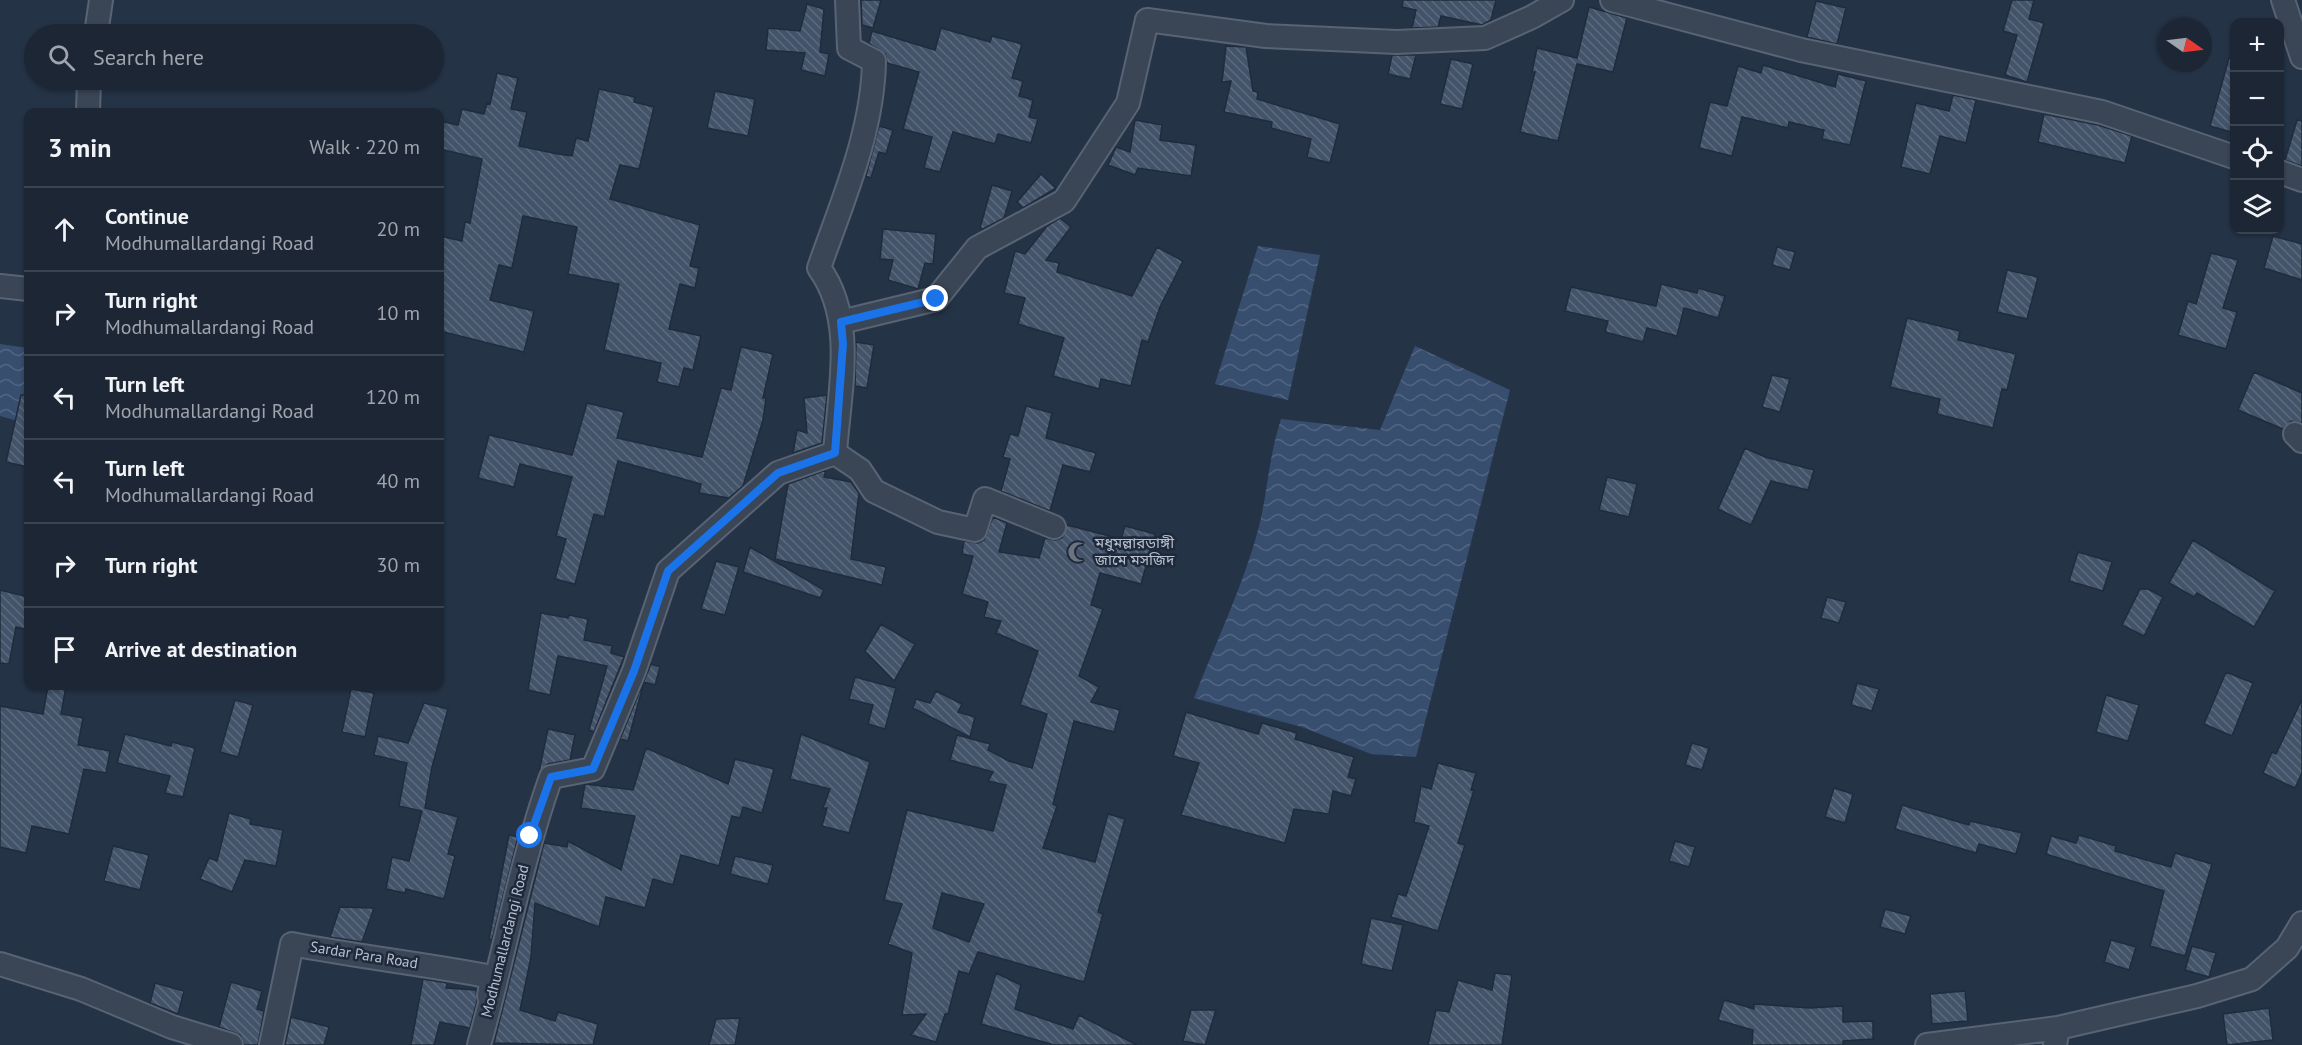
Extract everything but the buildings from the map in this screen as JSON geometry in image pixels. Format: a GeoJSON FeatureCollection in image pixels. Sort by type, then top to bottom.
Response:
{"type":"FeatureCollection","features":[{"type":"Feature","properties":{"kind":"street"},"geometry":{"type":"LineString","coordinates":[[97,24],[101,0]]}},
{"type":"Feature","properties":{"kind":"street"},"geometry":{"type":"LineString","coordinates":[[848,0],[849,48],[874,62],[874,90],[851,178],[819,268],[830,284],[841,322],[843,344],[835,453],[860,470],[874,491],[938,522],[975,530],[985,499],[1054,526]]}},
{"type":"Feature","properties":{"kind":"street"},"geometry":{"type":"LineString","coordinates":[[841,322],[936,299],[977,248],[1064,201],[1128,103],[1147,20],[1266,36],[1396,42],[1485,38],[1532,17],[1562,0]]}},
{"type":"Feature","properties":{"kind":"street"},"geometry":{"type":"LineString","coordinates":[[1612,0],[1801,50],[1957,80],[2102,112],[2230,155]]}},
{"type":"Feature","properties":{"kind":"street"},"geometry":{"type":"LineString","coordinates":[[2283,0],[2302,57]]}},
{"type":"Feature","properties":{"kind":"street"},"geometry":{"type":"LineString","coordinates":[[88,108],[89,90]]}},
{"type":"Feature","properties":{"kind":"street"},"geometry":{"type":"LineString","coordinates":[[2284,173],[2302,180]]}},
{"type":"Feature","properties":{"kind":"street"},"geometry":{"type":"LineString","coordinates":[[0,286],[24,289]]}},
{"type":"Feature","properties":{"kind":"street","name":"Modhumallardangi Road"},"geometry":{"type":"LineString","coordinates":[[479,1045],[530,836],[551,777],[593,769],[634,671],[668,571],[778,473],[835,453]]}},
{"type":"Feature","properties":{"kind":"street"},"geometry":{"type":"LineString","coordinates":[[1927,1045],[2057,1037],[2252,979],[2287,948],[2302,923]]}},
{"type":"Feature","properties":{"kind":"street","name":"Sardar Para Road"},"geometry":{"type":"LineString","coordinates":[[271,1045],[292,944],[367,959],[438,966],[492,977],[486,1021]]}},
{"type":"Feature","properties":{"kind":"street"},"geometry":{"type":"LineString","coordinates":[[0,964],[81,989],[172,1027],[231,1045]]}},
{"type":"Feature","properties":{"kind":"water"},"geometry":{"type":"Polygon","coordinates":[[[1258,246],[1320,255],[1288,400],[1215,384],[1258,246]]]}},
{"type":"Feature","properties":{"kind":"water"},"geometry":{"type":"Polygon","coordinates":[[[0,344],[24,347],[24,423],[0,416],[0,344]]]}},
{"type":"Feature","properties":{"kind":"water"},"geometry":{"type":"Polygon","coordinates":[[[1415,346],[1510,390],[1416,757],[1371,754],[1302,727],[1194,698],[1240,585],[1255,540],[1281,419],[1380,430],[1415,346]]]}},
{"type":"Feature","properties":{"kind":"place","name":"মধুমল্লারডাঙ্গী জামে মসজিদ"},"geometry":{"type":"Point","coordinates":[1078,552]}},
{"type":"Feature","properties":{"kind":"route"},"geometry":{"type":"LineString","coordinates":[[530,836],[551,777],[593,769],[634,671],[668,571],[778,473],[835,453],[843,344],[841,322],[936,299]]}}]}
